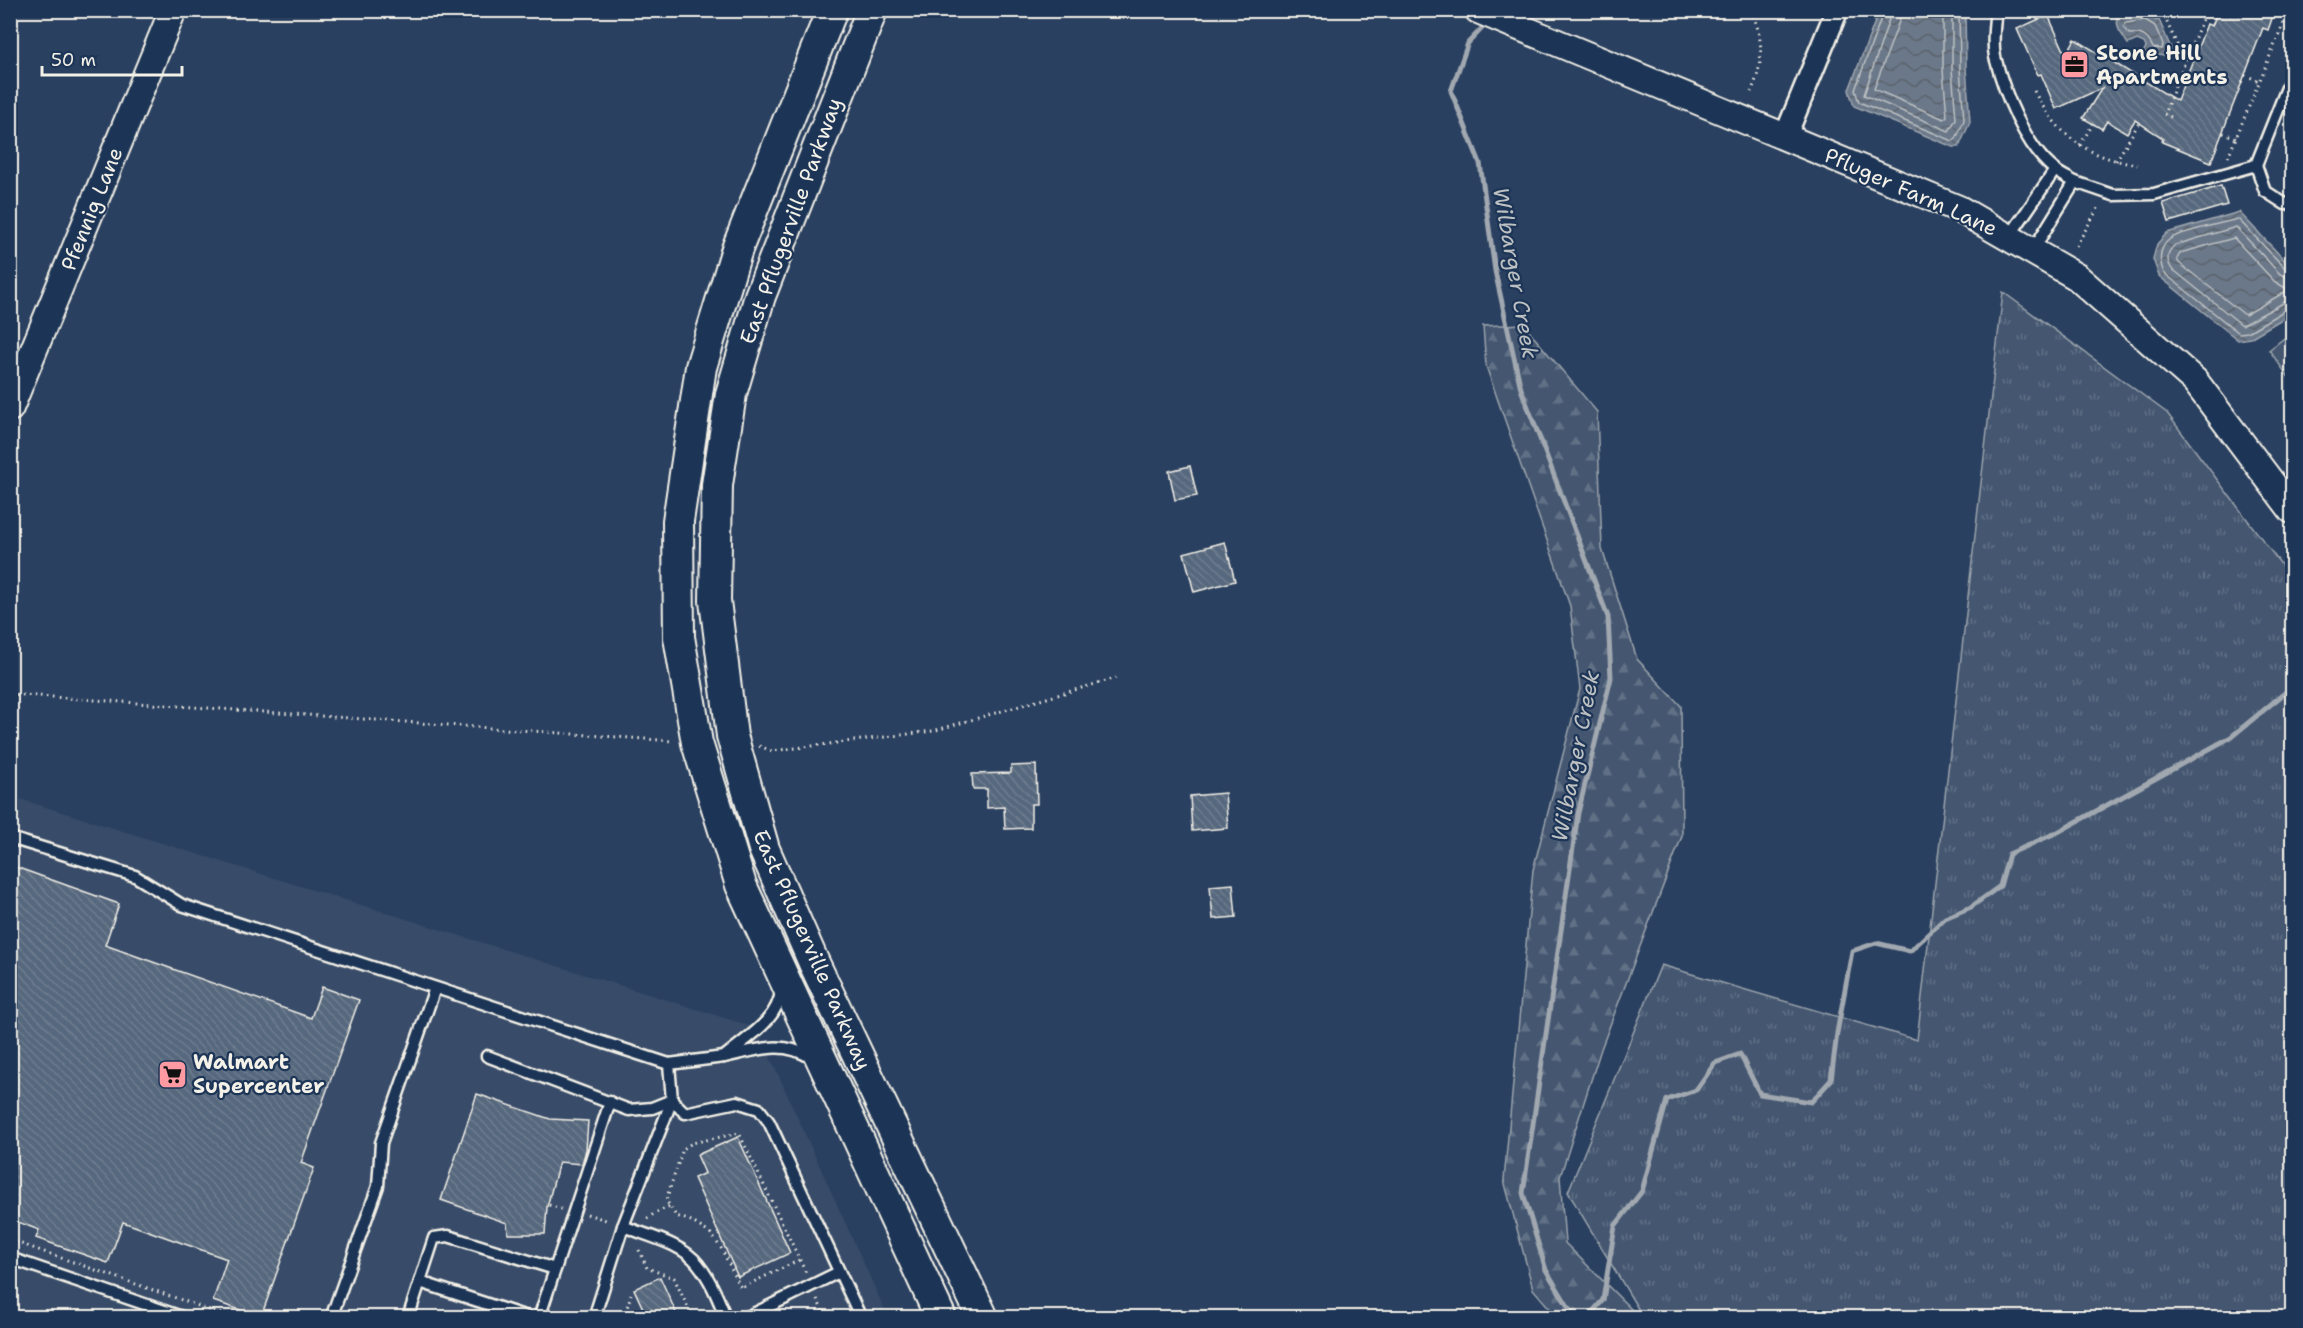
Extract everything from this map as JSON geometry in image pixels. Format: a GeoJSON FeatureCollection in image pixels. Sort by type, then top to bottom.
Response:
{"type":"FeatureCollection","features":[{"type":"Feature","properties":{"kind":"main road","name":"East Pflugerville Parkway"},"geometry":{"type":"LineString","coordinates":[[832,10],[737,249],[701,368],[678,521],[679,637],[697,743],[741,885],[941,1317]]}},
{"type":"Feature","properties":{"kind":"main road","name":"East Pflugerville Parkway"},"geometry":{"type":"LineString","coordinates":[[872,10],[760,296],[731,394],[717,485],[715,601],[732,736],[764,849],[814,963],[983,1317]]}},
{"type":"Feature","properties":{"kind":"street","name":"Pfennig Lane"},"geometry":{"type":"LineString","coordinates":[[12,401],[173,10]]}},
{"type":"Feature","properties":{"kind":"street","name":"Pfluger Farm Lane"},"geometry":{"type":"LineString","coordinates":[[1478,10],[1959,209],[2077,277],[2195,381],[2292,510]]}},
{"type":"Feature","properties":{"kind":"street"},"geometry":{"type":"LineString","coordinates":[[1785,136],[1837,10]]}},
{"type":"Feature","properties":{"kind":"street"},"geometry":{"type":"LineString","coordinates":[[697,743],[732,736]]}},
{"type":"Feature","properties":{"kind":"lane"},"geometry":{"type":"LineString","coordinates":[[1996,10],[1995,55],[2012,108],[2039,154],[2055,170],[2075,182],[2113,195],[2154,194],[2256,165]]}},
{"type":"Feature","properties":{"kind":"lane"},"geometry":{"type":"LineString","coordinates":[[2292,75],[2256,165],[2265,191],[2285,204],[2292,203]]}},
{"type":"Feature","properties":{"kind":"lane"},"geometry":{"type":"LineString","coordinates":[[2009,237],[2055,170]]}},
{"type":"Feature","properties":{"kind":"lane"},"geometry":{"type":"LineString","coordinates":[[2033,250],[2075,182]]}},
{"type":"Feature","properties":{"kind":"lane"},"geometry":{"type":"LineString","coordinates":[[10,838],[135,876],[182,905],[669,1064],[724,1057],[781,1046],[801,1051],[824,1065]]}},
{"type":"Feature","properties":{"kind":"lane"},"geometry":{"type":"LineString","coordinates":[[724,1057],[770,1017],[780,999],[782,975]]}},
{"type":"Feature","properties":{"kind":"lane"},"geometry":{"type":"LineString","coordinates":[[331,1317],[378,1186],[381,1143],[435,988]]}},
{"type":"Feature","properties":{"kind":"lane"},"geometry":{"type":"LineString","coordinates":[[488,1056],[629,1110],[652,1107],[672,1100]]}},
{"type":"Feature","properties":{"kind":"lane"},"geometry":{"type":"LineString","coordinates":[[594,1317],[618,1224],[672,1100],[669,1064]]}},
{"type":"Feature","properties":{"kind":"lane"},"geometry":{"type":"LineString","coordinates":[[672,1100],[685,1113],[737,1102],[759,1109],[769,1122],[861,1317]]}},
{"type":"Feature","properties":{"kind":"lane"},"geometry":{"type":"LineString","coordinates":[[539,1317],[610,1102]]}},
{"type":"Feature","properties":{"kind":"lane"},"geometry":{"type":"LineString","coordinates":[[618,1224],[681,1250],[697,1262],[713,1288],[726,1317]]}},
{"type":"Feature","properties":{"kind":"lane"},"geometry":{"type":"LineString","coordinates":[[408,1317],[434,1238],[448,1236],[555,1269]]}},
{"type":"Feature","properties":{"kind":"lane"},"geometry":{"type":"LineString","coordinates":[[10,1258],[152,1312],[186,1317]]}},
{"type":"Feature","properties":{"kind":"lane"},"geometry":{"type":"LineString","coordinates":[[745,1317],[840,1272]]}},
{"type":"Feature","properties":{"kind":"lane"},"geometry":{"type":"LineString","coordinates":[[420,1282],[530,1317]]}},
{"type":"Feature","properties":{"kind":"path"},"geometry":{"type":"LineString","coordinates":[[1751,10],[1762,54],[1757,80],[1751,92]]}},
{"type":"Feature","properties":{"kind":"path"},"geometry":{"type":"LineString","coordinates":[[2116,11],[2123,10]]}},
{"type":"Feature","properties":{"kind":"path"},"geometry":{"type":"LineString","coordinates":[[2154,10],[2165,18],[2178,47],[2195,55]]}},
{"type":"Feature","properties":{"kind":"path"},"geometry":{"type":"LineString","coordinates":[[2171,117],[2164,114],[2206,10]]}},
{"type":"Feature","properties":{"kind":"path"},"geometry":{"type":"LineString","coordinates":[[2228,157],[2289,10]]}},
{"type":"Feature","properties":{"kind":"path"},"geometry":{"type":"LineString","coordinates":[[2245,75],[2261,82]]}},
{"type":"Feature","properties":{"kind":"path"},"geometry":{"type":"LineString","coordinates":[[2034,92],[2048,115],[2061,130],[2080,145],[2104,158],[2137,165]]}},
{"type":"Feature","properties":{"kind":"path"},"geometry":{"type":"LineString","coordinates":[[2116,161],[2139,123]]}},
{"type":"Feature","properties":{"kind":"path"},"geometry":{"type":"LineString","coordinates":[[2080,145],[2092,124]]}},
{"type":"Feature","properties":{"kind":"path"},"geometry":{"type":"LineString","coordinates":[[2223,133],[2237,138]]}},
{"type":"Feature","properties":{"kind":"path"},"geometry":{"type":"LineString","coordinates":[[2076,246],[2102,201]]}},
{"type":"Feature","properties":{"kind":"path"},"geometry":{"type":"LineString","coordinates":[[732,736],[772,751],[933,731],[1116,678]]}},
{"type":"Feature","properties":{"kind":"path"},"geometry":{"type":"LineString","coordinates":[[10,694],[697,743]]}},
{"type":"Feature","properties":{"kind":"path"},"geometry":{"type":"LineString","coordinates":[[799,1260],[741,1288],[722,1248],[711,1234],[691,1221],[676,1216],[666,1200],[683,1149],[692,1143],[739,1133],[806,1273]]}},
{"type":"Feature","properties":{"kind":"path"},"geometry":{"type":"LineString","coordinates":[[549,1205],[563,1210]]}},
{"type":"Feature","properties":{"kind":"path"},"geometry":{"type":"LineString","coordinates":[[647,1219],[670,1206]]}},
{"type":"Feature","properties":{"kind":"path"},"geometry":{"type":"LineString","coordinates":[[585,1214],[618,1224]]}},
{"type":"Feature","properties":{"kind":"path"},"geometry":{"type":"LineString","coordinates":[[10,1240],[233,1317]]}},
{"type":"Feature","properties":{"kind":"path"},"geometry":{"type":"LineString","coordinates":[[639,1250],[647,1268],[674,1278],[693,1317]]}},
{"type":"Feature","properties":{"kind":"path"},"geometry":{"type":"LineString","coordinates":[[624,1317],[631,1294]]}},
{"type":"Feature","properties":{"kind":"path"},"geometry":{"type":"LineString","coordinates":[[817,1299],[826,1317]]}},
{"type":"Feature","properties":{"kind":"shaded area"},"geometry":{"type":"Polygon","coordinates":[[[10,796],[757,1028],[888,1317],[11,1317],[10,796]]]}},
{"type":"Feature","properties":{"kind":"green space"},"geometry":{"type":"Polygon","coordinates":[[[2003,292],[2167,413],[2292,579],[2292,1317],[1643,1317],[1568,1192],[1661,965],[1917,1040],[2003,292]]]}},
{"type":"Feature","properties":{"kind":"green space"},"geometry":{"type":"Polygon","coordinates":[[[1523,324],[1597,412],[1602,549],[1637,659],[1681,706],[1682,836],[1601,1049],[1560,1177],[1565,1243],[1639,1317],[1557,1317],[1533,1289],[1504,1180],[1533,870],[1580,689],[1570,606],[1486,366],[1483,326],[1523,324]]]}},
{"type":"Feature","properties":{"kind":"green space"},"geometry":{"type":"Polygon","coordinates":[[[2292,332],[2292,382],[2269,350],[2292,332]]]}},
{"type":"Feature","properties":{"kind":"water"},"geometry":{"type":"Polygon","coordinates":[[[1879,11],[1965,11],[1970,122],[1959,147],[1953,147],[1854,106],[1849,90],[1879,11]]]}},
{"type":"Feature","properties":{"kind":"water"},"geometry":{"type":"Polygon","coordinates":[[[2151,13],[2155,20],[2159,20],[2173,53],[2164,56],[2143,53],[2146,47],[2144,43],[2137,40],[2128,44],[2119,30],[2116,18],[2151,13]]]}},
{"type":"Feature","properties":{"kind":"water"},"geometry":{"type":"Polygon","coordinates":[[[2239,212],[2292,268],[2292,313],[2250,338],[2238,340],[2159,276],[2153,259],[2157,244],[2167,233],[2239,212]]]}},
{"type":"Feature","properties":{"kind":"building"},"geometry":{"type":"Polygon","coordinates":[[[2218,10],[2275,10],[2268,30],[2263,28],[2211,162],[2162,142],[2163,138],[2135,120],[2127,133],[2107,121],[2102,129],[2083,118],[2102,88],[2056,109],[2041,74],[2038,75],[2017,29],[2048,15],[2066,55],[2075,39],[2177,101],[2207,24],[2212,26],[2218,10]]]}},
{"type":"Feature","properties":{"kind":"building"},"geometry":{"type":"Polygon","coordinates":[[[2221,186],[2227,205],[2169,222],[2163,203],[2221,186]]]}},
{"type":"Feature","properties":{"kind":"building"},"geometry":{"type":"Polygon","coordinates":[[[1190,466],[1197,496],[1175,500],[1169,471],[1190,466]]]}},
{"type":"Feature","properties":{"kind":"building"},"geometry":{"type":"Polygon","coordinates":[[[1225,542],[1235,581],[1194,592],[1184,553],[1225,542]]]}},
{"type":"Feature","properties":{"kind":"building"},"geometry":{"type":"Polygon","coordinates":[[[1036,765],[1037,804],[1031,804],[1031,828],[1005,829],[1004,807],[987,808],[987,789],[973,789],[972,774],[1011,773],[1011,766],[1036,765]]]}},
{"type":"Feature","properties":{"kind":"building"},"geometry":{"type":"Polygon","coordinates":[[[1225,793],[1228,828],[1192,831],[1190,796],[1225,793]]]}},
{"type":"Feature","properties":{"kind":"building","name":"Walmart Supercenter"},"geometry":{"type":"Polygon","coordinates":[[[10,865],[119,904],[105,945],[311,1018],[322,987],[359,1000],[301,1163],[314,1168],[261,1317],[213,1301],[227,1259],[123,1222],[108,1263],[36,1238],[39,1230],[10,1219],[10,865]]]}},
{"type":"Feature","properties":{"kind":"building"},"geometry":{"type":"Polygon","coordinates":[[[1233,884],[1236,917],[1213,919],[1210,886],[1233,884]]]}},
{"type":"Feature","properties":{"kind":"building"},"geometry":{"type":"Polygon","coordinates":[[[477,1094],[550,1119],[588,1121],[586,1150],[582,1164],[559,1162],[547,1207],[545,1234],[508,1234],[507,1223],[441,1200],[477,1094]]]}},
{"type":"Feature","properties":{"kind":"building"},"geometry":{"type":"Polygon","coordinates":[[[738,1137],[790,1253],[738,1277],[694,1178],[705,1173],[697,1155],[738,1137]]]}},
{"type":"Feature","properties":{"kind":"building"},"geometry":{"type":"Polygon","coordinates":[[[660,1277],[678,1317],[647,1317],[634,1289],[660,1277]]]}},
{"type":"Feature","properties":{"kind":"waterway","name":"Wilbarger Creek"},"geometry":{"type":"LineString","coordinates":[[1487,23],[1468,43],[1451,91],[1480,163],[1495,271],[1521,389],[1608,617],[1611,678],[1578,813],[1523,1193],[1546,1270],[1575,1318]]}},
{"type":"Feature","properties":{"kind":"waterway"},"geometry":{"type":"LineString","coordinates":[[1587,1318],[1603,1300],[1615,1226],[1642,1191],[1667,1100],[1696,1090],[1715,1063],[1740,1054],[1760,1094],[1811,1102],[1831,1080],[1852,951],[1876,943],[1910,951],[1945,918],[1971,907],[2000,886],[2009,854],[2058,832],[2231,737],[2292,687]]}},
{"type":"Feature","properties":{"kind":"place","name":"Stone Hill Apartments"},"geometry":{"type":"Point","coordinates":[2075,65]}},
{"type":"Feature","properties":{"kind":"place","name":"Walmart Supercenter"},"geometry":{"type":"Point","coordinates":[172,1074]}}]}
